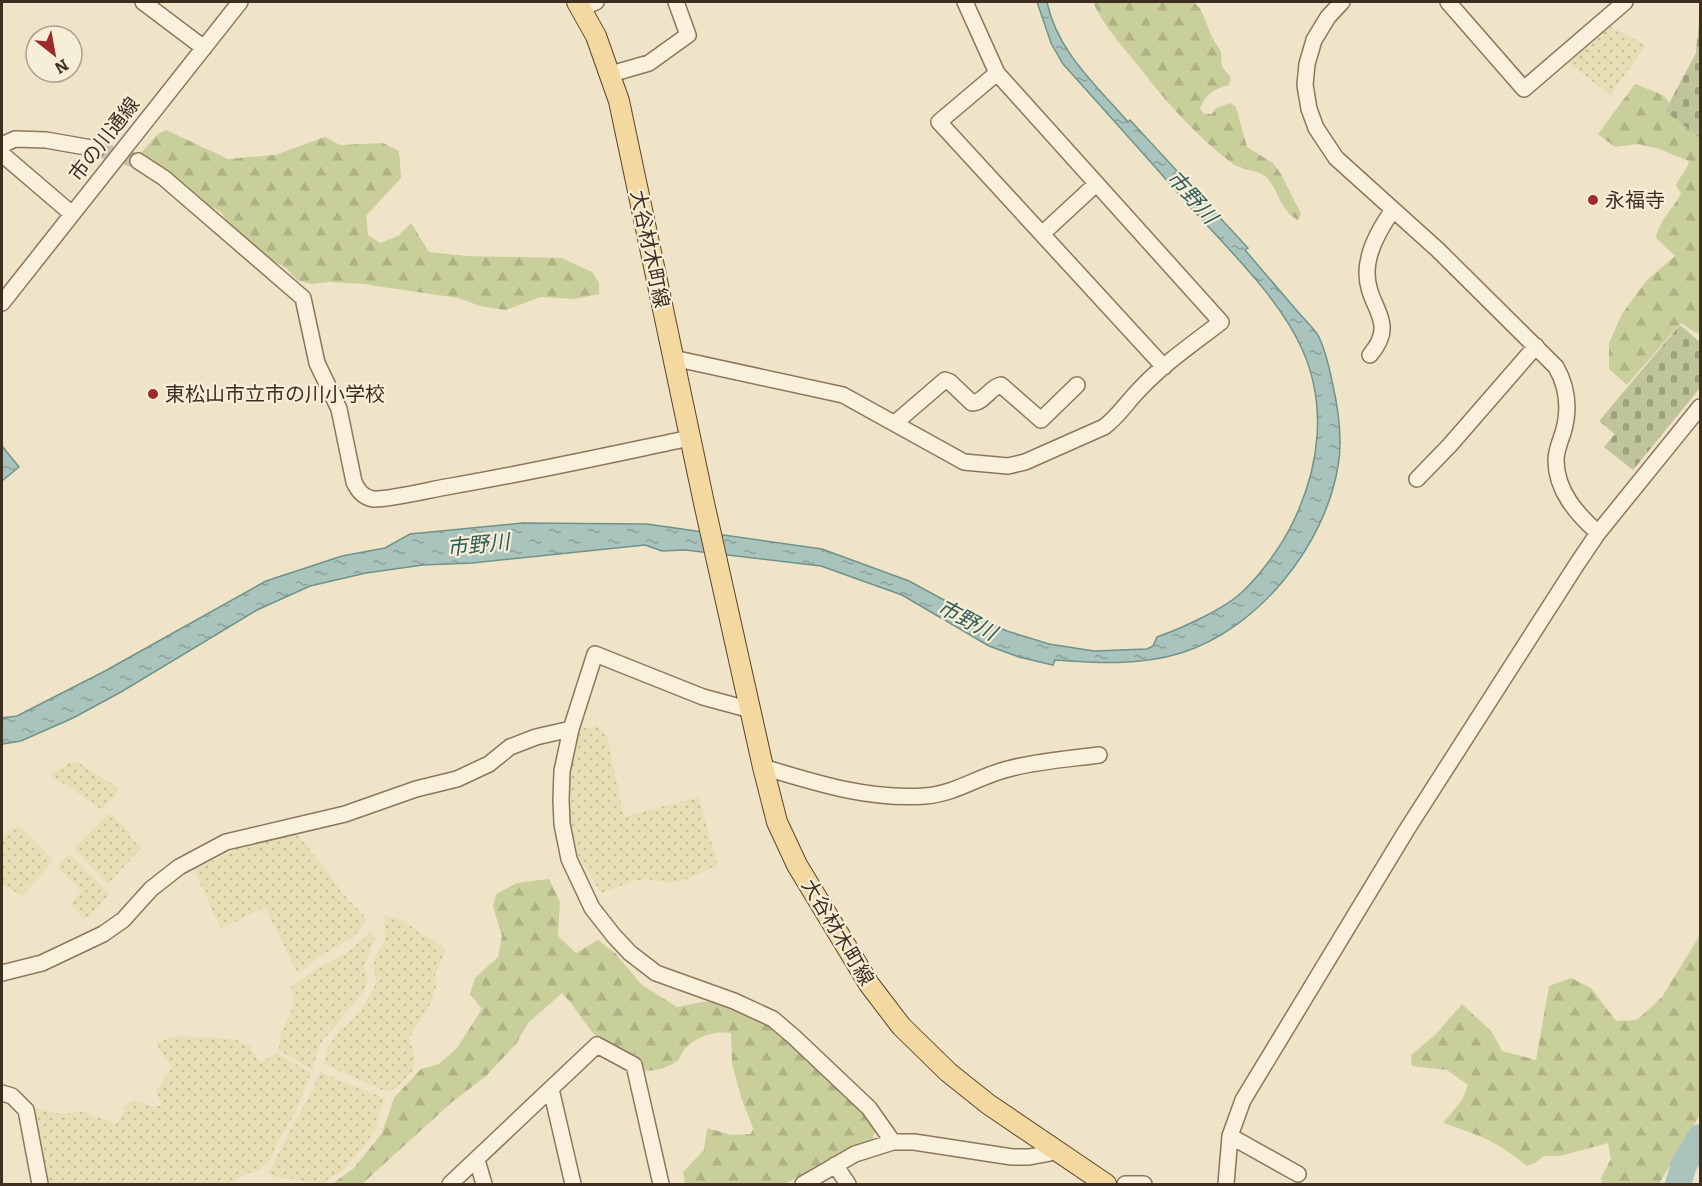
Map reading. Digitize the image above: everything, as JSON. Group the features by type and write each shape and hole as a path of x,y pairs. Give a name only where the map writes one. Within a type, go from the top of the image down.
{"main road":[{"name":"大谷材木町線","path":"585,4 611,74 630,151 704,503 777,822 797,865 869,984 901,1026 948,1072 1056,1152 1106,1185"}],"street":[{"path":"143,2 204,48"},
{"name":"市の川通線","path":"2,303 119,152 240,2"},
{"path":"611,74 649,63 688,35 676,2"},
{"path":"673,358 843,395 964,462 1008,466 1025,462 1104,427 1112,421 1139,389 1221,322 997,73 966,2"},
{"path":"1342,2 1314,40 1307,64 1305,85 1309,109 1316,128 1336,158 1438,250 1556,367 1566,391 1568,409 1556,458 1559,482 1569,503 1598,533"},
{"path":"1448,2 1524,89 1625,2"},
{"path":"997,73 939,122 1164,367"},
{"path":"2,145 15,139 46,140 97,149"},
{"path":"2,154 72,214"},
{"path":"138,160 171,184 303,298 317,363 339,409 358,492 368,497 381,498 570,464 690,438"},
{"path":"1042,234 1096,184"},
{"path":"1370,355 1377,347 1382,335 1382,324 1370,290 1367,273 1376,236 1393,210"},
{"path":"1417,479 1450,445 1536,346"},
{"path":"895,423 945,380 972,403 981,400 996,386 1001,385 1041,420 1077,386"},
{"path":"1226,1185 1230,1136 1243,1100 1365,898 1598,533 1701,407"},
{"path":"751,710 704,697 595,654 571,729 562,771 561,824 569,859 592,908 614,936 643,964 656,973 734,1001 772,1018 869,1108 893,1142"},
{"path":"2,973 42,963 103,934 123,920 151,890 179,867 226,842 345,814 401,794 457,779 489,764 510,747 536,736 571,729"},
{"path":"763,767 834,788 865,794 926,796 956,790 1005,770 1099,755"},
{"path":"450,1185 597,1045 634,1065 661,1185"},
{"path":"551,1089 573,1185"},
{"path":"2,1093 12,1096 26,1110 40,1185"},
{"path":"1230,1136 1298,1174"},
{"path":"802,1185 855,1154 893,1142 914,1142 1012,1157 1029,1157 1056,1152"},
{"path":"477,1160 484,1185"},
{"path":"835,1165 848,1185"},
{"path":"1125,1185 1144,1185"}],"shaded area":[{"path":"1605,24 1646,45 1610,95 1565,60"},
{"path":"597,726 607,736 624,817 698,797 718,865 685,880 670,883 648,879 637,880 601,893 580,859 571,835 567,810 567,773 578,729"},
{"path":"69,763 79,763 115,786 116,795 102,810 51,775"},
{"path":"109,813 131,833 129,836 141,848 108,884 74,849"},
{"path":"19,826 53,861 22,896 2,884 2,840 10,829"},
{"path":"289,834 297,834 342,893 367,919 355,936 319,957 298,974 265,907 221,929 194,870 241,847"},
{"path":"69,854 110,894 85,920 70,904 82,891 57,867"},
{"path":"384,915 401,920 446,949 435,975 436,987 432,1001 409,1038 415,1056 413,1070 399,1086 387,1092 324,1064 328,1048 335,1036 360,1012 375,986 376,977 373,966 377,953 385,942"},
{"path":"371,932 375,938 364,967 368,978 365,990 320,1044 312,1070 279,1050 280,1037 294,1004 291,987 317,969 346,954"},
{"path":"175,1036 234,1039 250,1046 260,1063 277,1053 311,1073 295,1113 277,1143 269,1162 259,1170 228,1184 47,1184 30,1106 49,1112 89,1113 116,1124 124,1112 124,1107 133,1100 151,1106 162,1106 156,1090 172,1068 156,1043"},
{"path":"320,1072 386,1099 379,1113 376,1128 366,1144 342,1171 322,1183 275,1177 269,1173"}],"green space":[{"path":"1093,2 1194,2 1201,10 1221,52 1222,67 1231,78 1229,85 1211,93 1200,108 1204,114 1212,114 1216,108 1230,103 1236,107 1247,147 1273,163 1281,174 1301,214 1298,220 1283,206 1266,177 1233,164 1180,116 1112,33"},
{"path":"1700,10 1700,138 1665,111 1696,53"},
{"path":"1635,84 1663,95 1669,102 1667,109 1700,137 1700,332 1696,333 1681,323 1627,385 1609,369 1609,343 1622,314 1647,280 1675,256 1656,238 1661,224 1681,193 1676,186 1689,161 1659,149 1638,144 1615,147 1598,134"},
{"path":"166,130 228,159 275,155 325,137 340,145 383,143 399,151 401,178 366,216 368,235 380,243 398,236 411,223 429,252 467,256 562,258 592,272 599,283 599,294 574,299 541,297 506,310 480,306 458,298 363,284 329,282 311,284 297,280 286,268 270,259 230,226 221,212 183,192 168,170 141,153 158,134"},
{"path":"1680,325 1700,342 1700,388 1633,470 1604,447 1615,434 1599,421"},
{"path":"549,879 560,902 558,936 576,953 598,940 615,953 642,985 677,1007 714,1001 734,1005 756,1016 823,1071 877,1126 872,1140 784,1184 685,1184 683,1172 704,1150 707,1128 731,1135 751,1134 753,1128 732,1064 731,1033 712,1034 700,1038 689,1045 673,1064 650,1071 641,1070 636,1055 621,1051 600,1039 562,993 528,1023 516,1044 486,1076 452,1102 362,1184 332,1184 354,1168 382,1133 394,1098 421,1069 439,1064 457,1048 482,1009 470,994 475,978 498,957 502,936 493,907 496,894 517,883"},
{"path":"1700,935 1700,1115 1659,1184 1602,1184 1601,1178 1611,1159 1608,1143 1560,1156 1544,1156 1527,1166 1487,1140 1443,1123 1462,1100 1468,1085 1447,1070 1412,1066 1411,1055 1435,1035 1462,1004 1492,1032 1502,1051 1536,1060 1549,986 1571,978 1591,988 1616,1021 1637,1020 1662,997"}],"water":[{"name":"市野川","path":"1037,2 1047,2 1059,36 1091,81 1248,248 1245,250 1315,330 1325,353 1336,401 1340,434 1338,466 1331,496 1319,526 1284,581 1236,625 1209,641 1165,657 1134,662 1055,660 1053,665 1019,657 989,646 902,595 821,566 685,550 662,551 645,545 472,563 423,565 366,573 310,586 257,610 121,692 73,718 21,741 2,744 2,718 17,716 105,671 266,581 342,556 385,548 410,534 523,523 647,524 822,549 909,581 1007,631 1049,644 1094,651 1147,649 1153,646 1157,637 1224,606 1249,586 1271,559 1284,539 1303,499 1315,457 1317,435 1315,391 1310,370 1302,349 1281,312 1238,258 1063,64 1051,43"},
{"path":"2,446 19,467 2,481"}],"waterway":[{"path":"1678,1184 1684,1165 1700,1137"}],"tunnel":[{"path":"97,149 138,161"}],"place":[{"name":"永福寺","path":"1593,200"},
{"name":"東松山市立市の川小学校","path":"153,394"}]}
